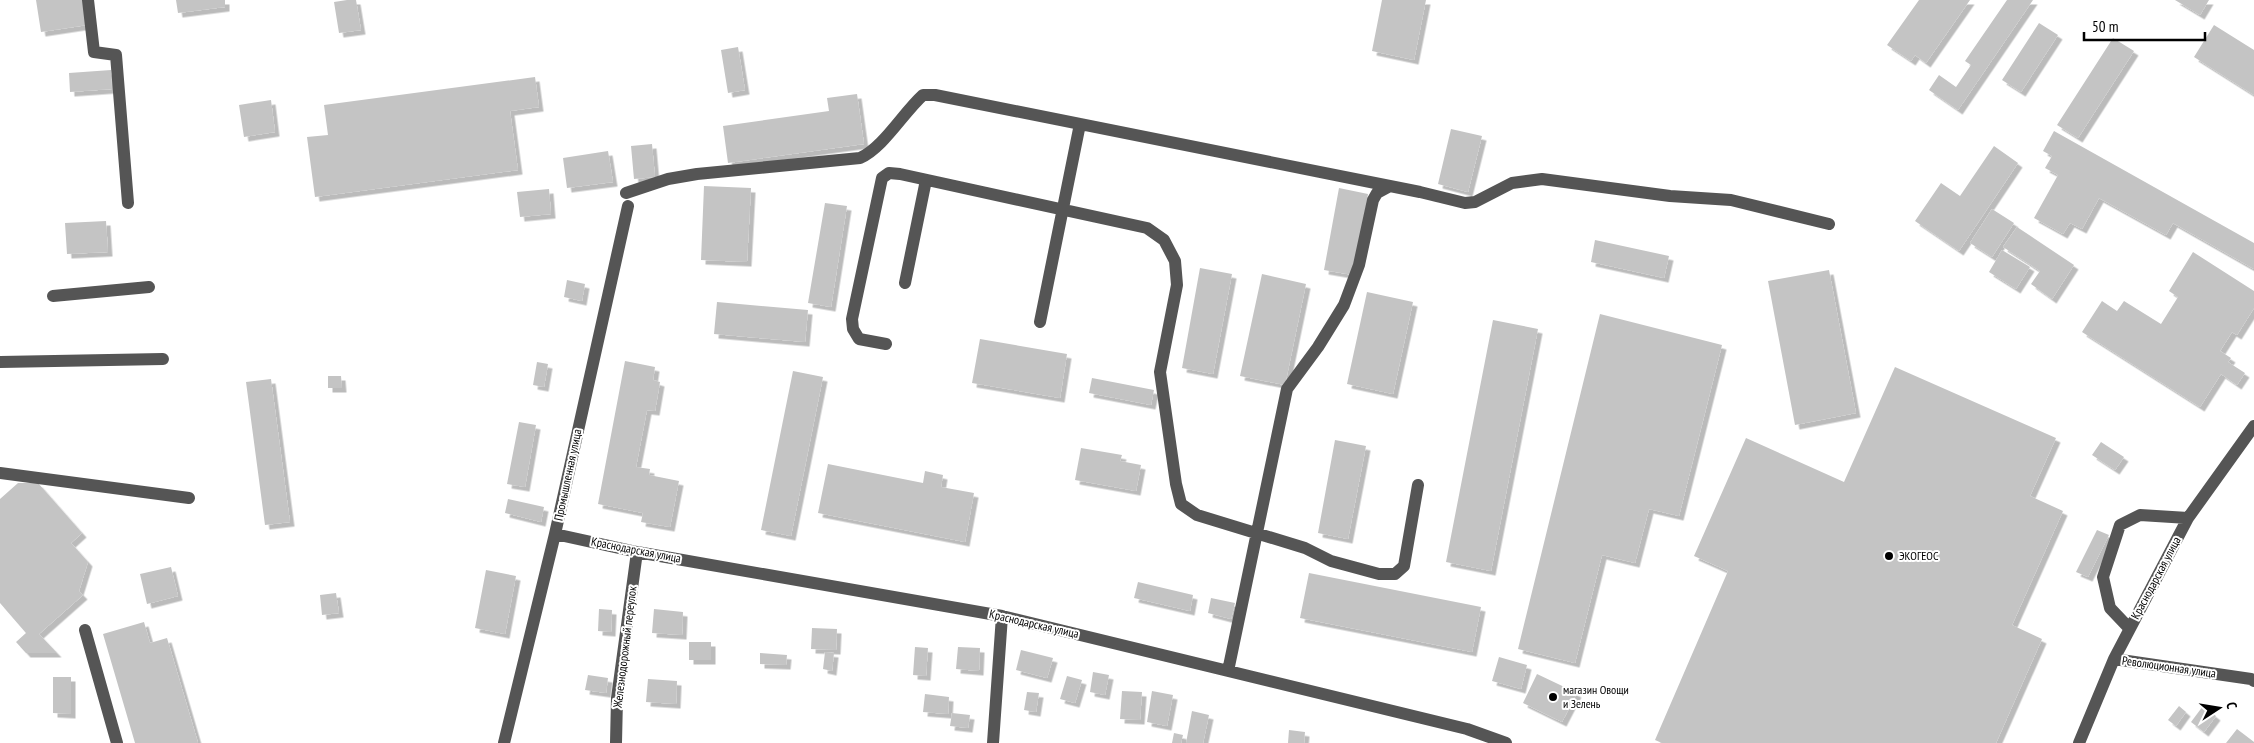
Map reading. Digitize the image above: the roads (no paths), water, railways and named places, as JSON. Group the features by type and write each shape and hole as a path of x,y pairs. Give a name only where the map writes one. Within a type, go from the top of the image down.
{"street":[{"path":"88,0 94,52 116,56 128,203"},
{"name":"Промышленная улица","path":"504,743 555,534 627,200 668,179 697,174 860,158 878,147 908,109 923,95 935,95 1080,124"},
{"path":"1040,322 1080,124 1390,186 1465,204 1476,202 1512,183 1542,179 1670,196 1731,200 1829,224"},
{"path":"886,344 859,339 853,329 852,319 882,178 889,173 1147,228 1164,240 1175,261 1177,285 1160,372 1176,484 1181,504 1197,515 1305,548 1331,561 1379,574 1395,574 1404,566 1418,485"},
{"path":"905,283 926,180"},
{"path":"1228,671 1287,389 1318,347 1344,305 1359,265 1373,200 1377,193 1390,186"},
{"path":"53,296 149,287"},
{"path":"0,362 163,359"},
{"name":"Краснодарская улица","path":"2079,743 2129,628 2188,518 2254,426"},
{"path":"0,473 189,498"},
{"path":"2129,628 2110,608 2103,577 2120,525 2140,515 2188,518"},
{"name":"Краснодарская улица","path":"555,534 637,552 1002,616 1467,729 1506,743"},
{"name":"Железнодорожный переулок","path":"616,743 617,698 637,552"},
{"path":"993,743 1002,616"},
{"path":"85,630 117,743"},
{"name":"Революционная улица","path":"2114,659 2251,679 2254,681"}],"place":[{"name":"ЭКОГЕОС","path":"1889,556"},
{"name":"магазин Овощи и Зелень","path":"1553,697"}]}
